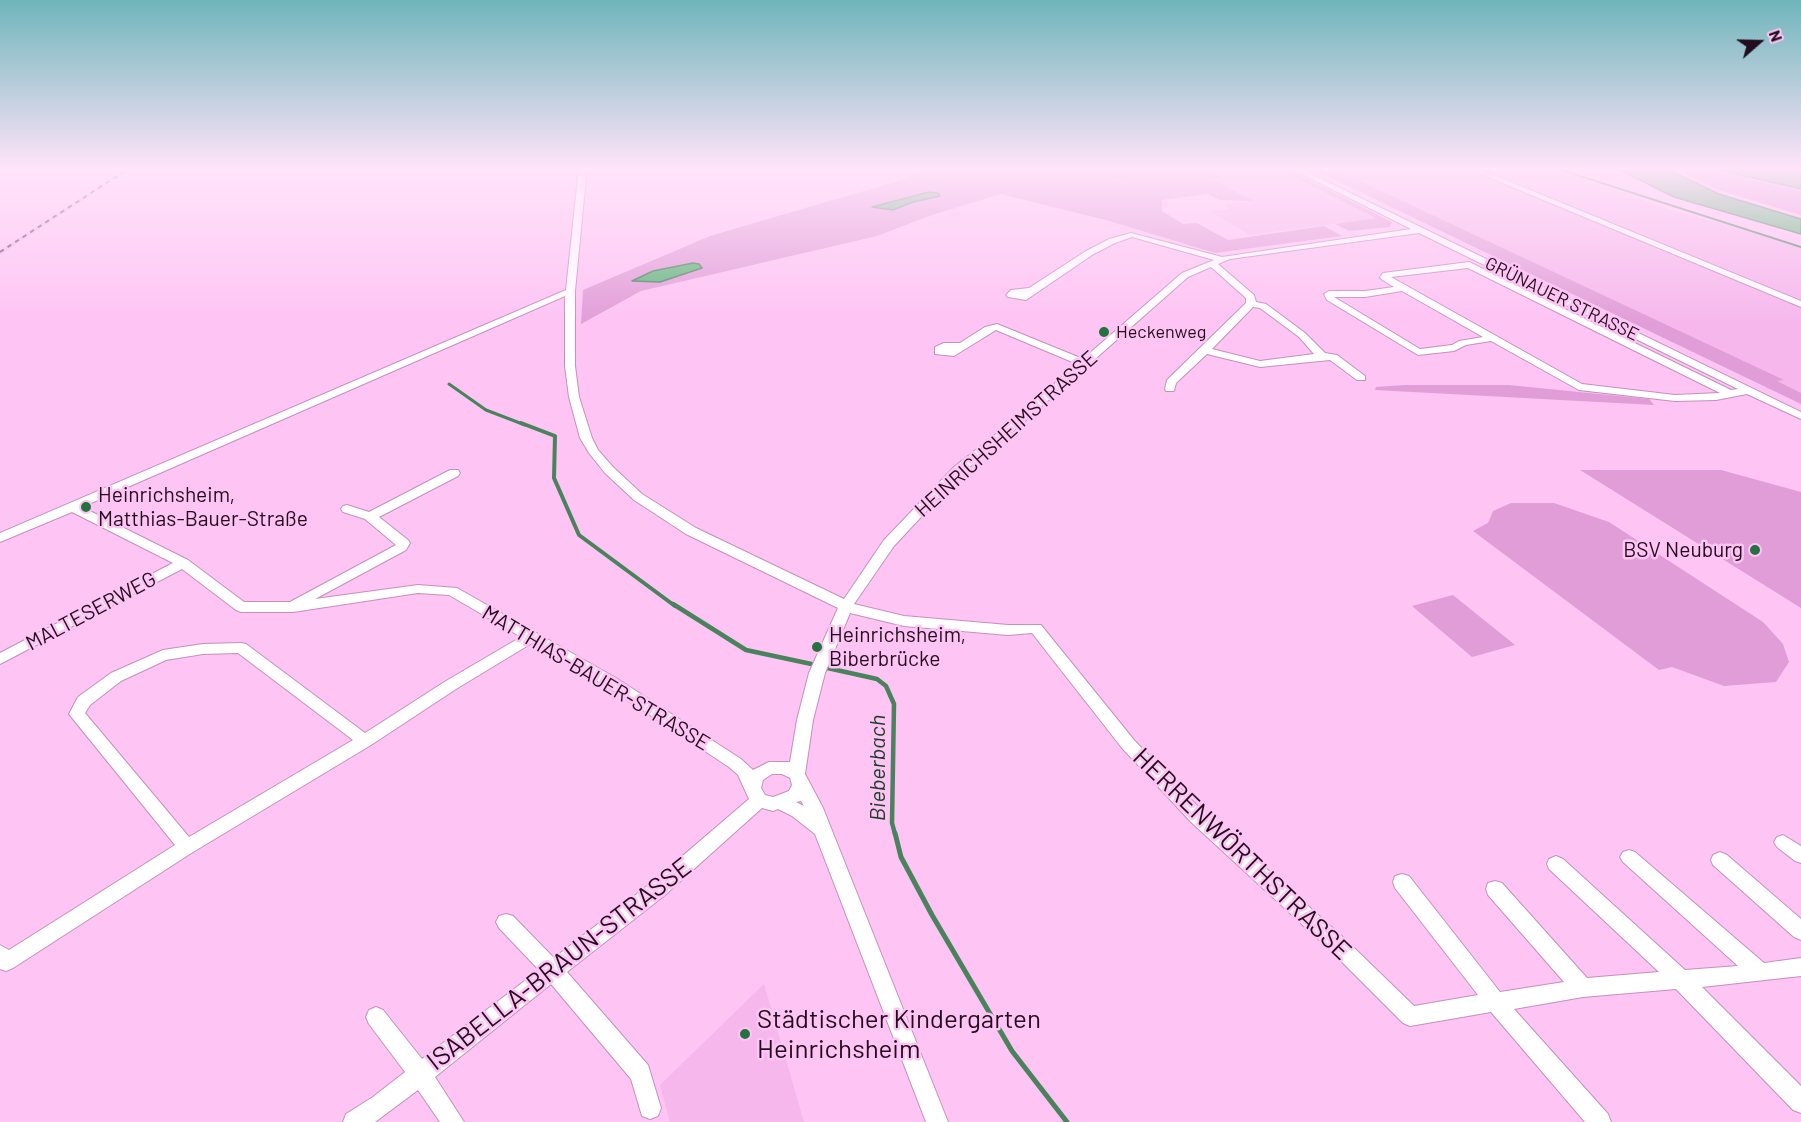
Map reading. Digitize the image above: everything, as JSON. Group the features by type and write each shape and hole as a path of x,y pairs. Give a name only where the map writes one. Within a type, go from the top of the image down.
{"street":[{"path":"578,219 570,291 570,366 574,397 586,438 598,458 638,497 691,531 846,606"},
{"name":"GRÜNAUER STRASSE","path":"1398,219 1801,416"},
{"path":"1595,219 1801,304"},
{"name":"HEINRICHSHEIMSTRASSE","path":"799,780 803,734 820,666 846,606 889,543 925,502 958,470 1018,422 1185,275 1216,261 1420,230"},
{"path":"1031,291 1089,253 1113,241 1137,234 1216,261 1251,297 1251,304 1171,382 1170,389"},
{"path":"1730,394 1469,265 1386,274 1384,277 1579,387 1675,398 1700,398 1730,394 1748,390"},
{"path":"1402,288 1365,294 1329,294 1330,298 1418,352 1454,348 1463,343 1492,338"},
{"path":"0,538 570,291"},
{"path":"1251,304 1263,306 1302,336 1322,356"},
{"path":"962,346 988,329 997,327 1083,363"},
{"path":"1205,350 1260,364 1322,356 1334,357 1361,378"},
{"path":"370,516 454,473"},
{"name":"MATTHIAS-BAUER-STRASSE","path":"72,507 183,563 241,607 292,607 418,589 452,591 611,682 720,753 744,770 756,791"},
{"path":"292,607 401,547 404,543 370,516 347,508"},
{"name":"MALTESERWEG","path":"0,659 183,563"},
{"name":"HERRENWÖRTHSTRASSE","path":"846,606 857,611 904,621 1008,630 1036,628 1128,744 1197,818 1338,945 1410,1016 1583,988 1760,973 1801,967"},
{"path":"0,954 6,962 187,847 365,741 451,685 534,636"},
{"path":"187,847 77,714 84,701 116,677 163,656 203,649 241,648 365,741"},
{"name":"HEINRICHSHEIMSTRASSE","path":"756,791 755,777 788,757 803,734"},
{"name":"MATTHIAS-BAUER-STRASSE","path":"720,753 750,765 773,767"},
{"path":"773,767 785,767 799,780 811,800 937,1122"},
{"path":"756,791 773,804 781,803 795,796 799,780"},
{"name":"ISABELLA-BRAUN-STRASSE","path":"354,1122 381,1105 658,889 756,791"},
{"path":"781,803 798,810 823,830"},
{"path":"1782,842 1801,856"},
{"path":"1629,857 1760,973"},
{"path":"1720,860 1801,931"},
{"path":"1556,864 1680,980 1801,1102"},
{"path":"1402,882 1495,1002 1600,1122"},
{"path":"1496,889 1583,988"},
{"path":"506,922 552,970 640,1073 650,1108"},
{"path":"376,1017 453,1122"}],"shaded area":[{"path":"47,219 54,219 0,255 0,250"},
{"path":"767,219 921,219 877,236 641,291 581,324 583,290 710,236"},
{"path":"1103,219 1176,219 1183,224 1197,223 1228,240 1324,226 1342,236 1215,253"},
{"path":"1224,219 1367,219 1250,235"},
{"path":"1367,219 1387,219 1392,222 1390,227 1349,231 1335,224"},
{"path":"1417,219 1442,219 1784,380 1777,381 1801,393 1801,404"},
{"path":"1438,219 1705,219 1801,247 1801,393"},
{"path":"1751,219 1801,219 1801,234"},
{"path":"693,263 699,264 702,268 660,282 632,281 653,271"},
{"path":"1509,385 1649,399 1654,405 1375,390 1376,387"},
{"name":"BSV Neuburg","path":"1580,470 1721,470 1801,492 1801,608"},
{"path":"1511,503 1554,503 1609,522 1763,622 1783,644 1789,662 1776,682 1724,686 1672,667 1659,670 1473,531 1488,523 1493,511"},
{"path":"1453,595 1515,645 1472,657 1412,606"},
{"name":"Städtischer Kindergarten Heinrichsheim","path":"764,984 804,1122 670,1122 660,1085"}],"waterway":[{"path":"1715,219 1801,247"},
{"name":"Bieberbach","path":"449,384 486,410 525,425"},
{"name":"Bieberbach","path":"521,423 555,436 554,478 579,535 675,606"},
{"name":"Bieberbach","path":"673,604 746,650 816,665"},
{"name":"Bieberbach","path":"823,667 877,679 886,686 894,704 892,823 895,834"},
{"name":"Bieberbach","path":"895,833 901,857 932,915 1012,1051 1067,1122"}],"railway":[{"path":"0,252 50,219"}],"place":[{"name":"Heckenweg","path":"1104,332"},
{"name":"Heinrichsheim, Matthias-Bauer-Straße","path":"86,507"},
{"name":"BSV Neuburg","path":"1755,550"},
{"name":"Heinrichsheim, Biberbrücke","path":"817,647"},
{"name":"Städtischer Kindergarten Heinrichsheim","path":"745,1034"}]}
